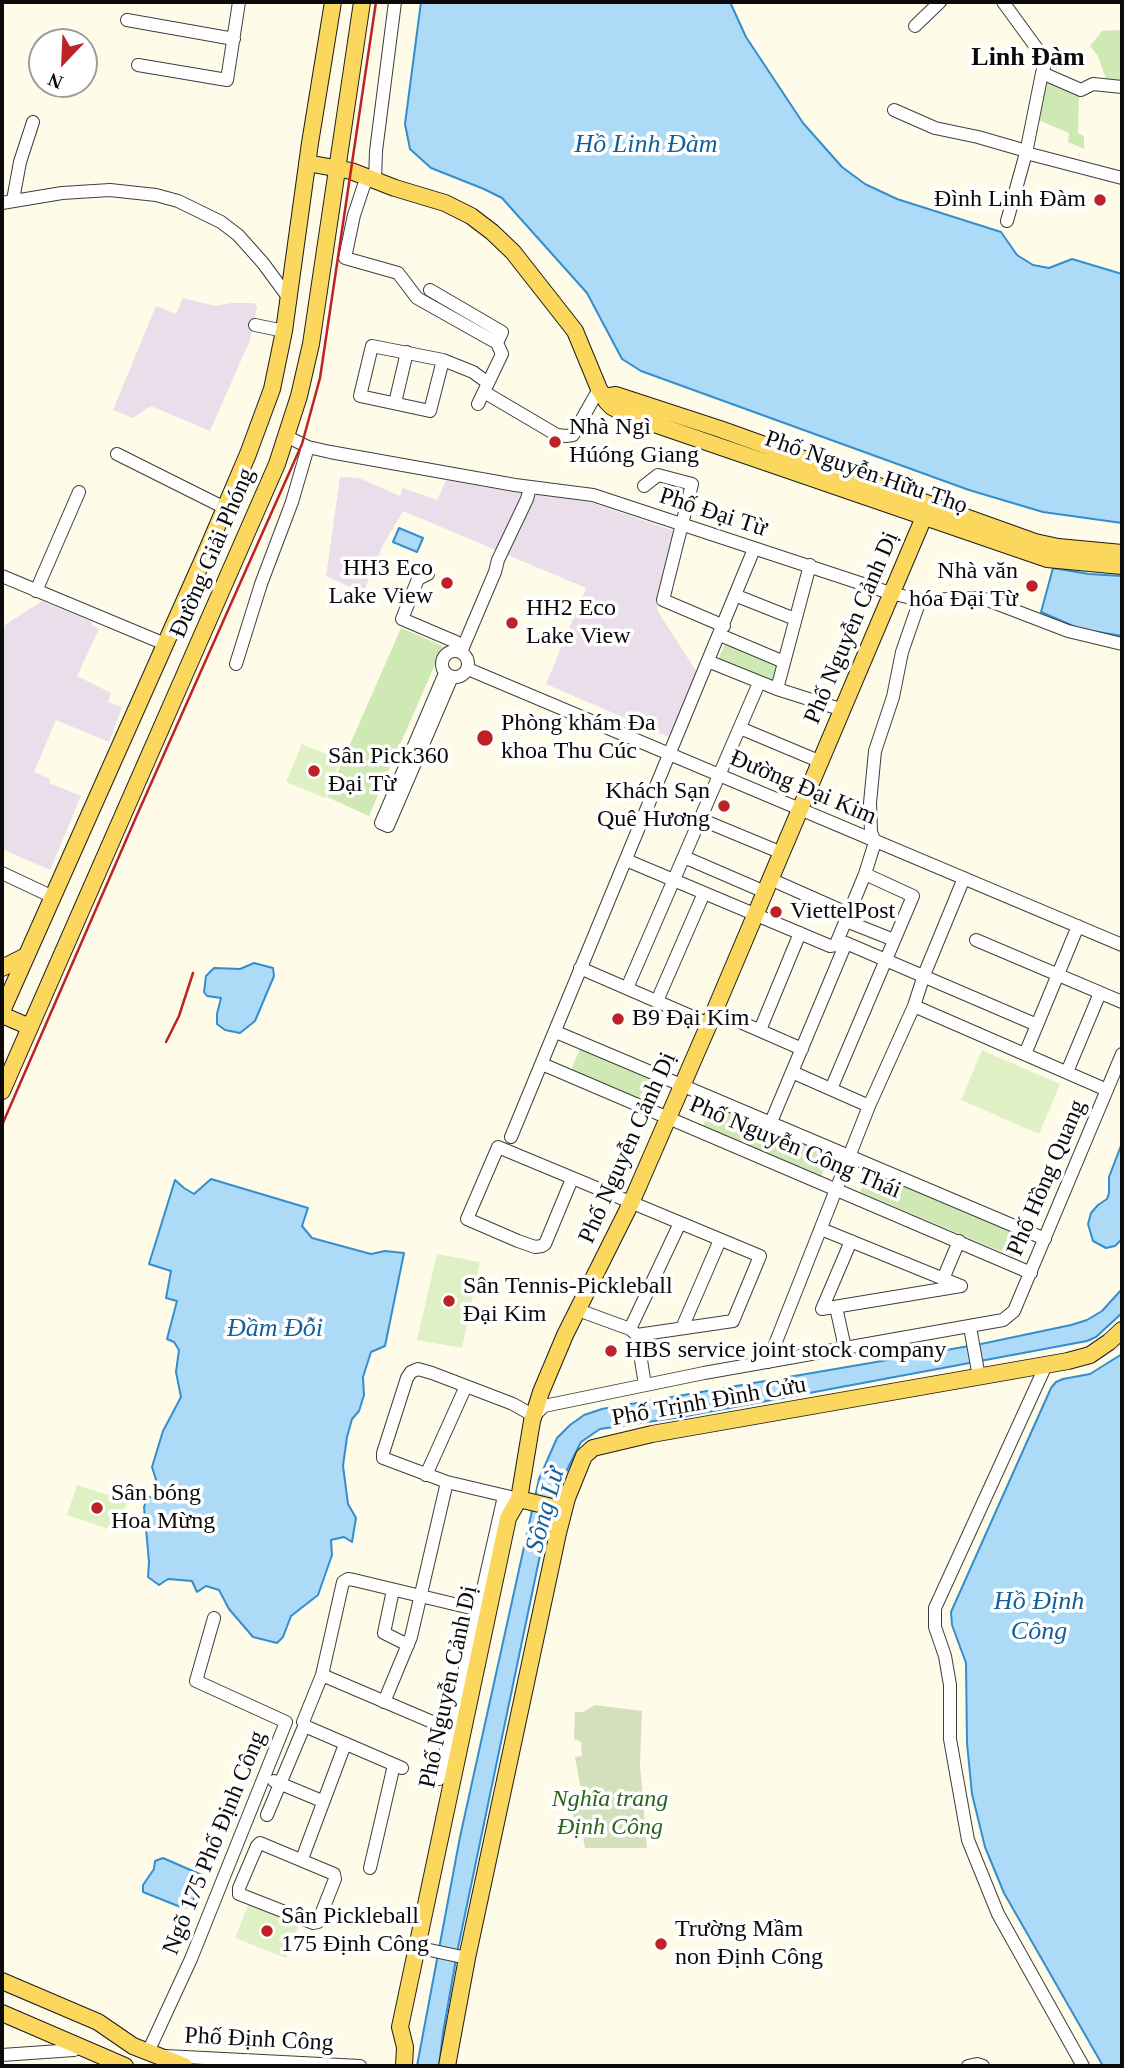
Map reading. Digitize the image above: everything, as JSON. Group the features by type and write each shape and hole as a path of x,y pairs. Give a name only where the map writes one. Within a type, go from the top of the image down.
{"main road":[{"name":"Đường Giải Phóng","path":"2,1013 204,557 248,454 272,389 284,331 333,2"},
{"name":"Đường Giải Phóng","path":"2,1091 232,569 286,436 311,344 362,2"},
{"path":"307,163 337,168 445,203 471,216 492,232 513,252 575,331 602,393"},
{"name":"Phố Nguyễn Hữu Thọ","path":"602,393 611,407 628,415 927,510 1035,542 1122,553"},
{"name":"Phố Nguyễn Hữu Thọ","path":"927,510 1047,559 1122,566"},
{"name":"Phố Nguyễn Cảnh Dị","path":"404,2066 405,2047 400,2027 425,1948 508,1518 517,1499 541,1392 631,1203 927,510"},
{"path":"204,557 232,569"},
{"path":"2,968 26,956"},
{"path":"2,1013 30,1027"},
{"name":"Phố Trịnh Đình Cửu","path":"447,2066 463,1957 559,1509 584,1456 593,1448 652,1434 979,1372 1046,1365 1090,1355 1122,1330"},
{"path":"517,1499 559,1509"},
{"path":"2,1981 98,2022 146,2051"},
{"path":"2,1990 184,2066"},
{"path":"2,2013 120,2065"},
{"path":"2,2020 74,2050 120,2065"}],"street":[{"path":"138,65 227,80 239,2"},
{"path":"396,2 373,179 364,185 354,215 345,258 398,273 417,298 497,343 502,354 484,393"},
{"path":"915,26 940,2"},
{"path":"1003,2 1046,61 1026,153 1007,221"},
{"path":"127,20 234,39"},
{"path":"1042,73 1081,90 1093,85 1122,87"},
{"path":"894,110 935,128 978,137 1026,153 1122,178"},
{"path":"33,122 7,201 110,190 156,195 179,202 221,222 238,235 264,262 288,297"},
{"path":"430,290 502,332 497,343"},
{"path":"255,325 284,331"},
{"path":"443,360 430,411 360,396 372,346 443,360 473,372 484,393 557,435 573,435 602,393"},
{"path":"395,403 407,352"},
{"name":"Phố Đại Từ","path":"286,436 309,447 445,473 593,495 890,593 920,600 982,598 1068,631 1122,643"},
{"path":"236,664 261,583 292,502 309,447"},
{"path":"117,454 225,508"},
{"path":"644,486 659,475 692,484 663,600 784,662"},
{"path":"385,825 449,675 443,660 456,648 488,569 499,558 530,487"},
{"path":"36,591 79,492"},
{"path":"511,1137 710,662 754,550"},
{"path":"777,689 810,565"},
{"path":"428,574 418,579 401,618 456,648 467,657 468,669 460,677 449,675"},
{"path":"2,576 165,645"},
{"path":"737,596 796,618"},
{"path":"771,1122 802,1049 841,944 847,917 875,842 871,832 870,803 875,751 892,697 902,652 920,600"},
{"path":"710,662 777,689 843,710"},
{"name":"Đường Đại Kim","path":"468,669 1122,945"},
{"path":"627,988 759,682"},
{"path":"740,728 821,762"},
{"path":"700,819 782,853"},
{"path":"684,857 767,885 847,917 894,940"},
{"path":"626,860 830,946 841,944 886,959 1037,1025"},
{"path":"2,873 53,897"},
{"path":"831,1089 913,895 865,874"},
{"path":"768,1362 869,1106 914,1006 964,878"},
{"path":"657,1001 704,893"},
{"path":"1025,1054 1078,926"},
{"path":"760,1030 800,933"},
{"path":"976,940 1122,1002"},
{"path":"580,968 657,1001 760,1030 802,1049"},
{"path":"1067,1072 1100,993"},
{"path":"914,1006 1107,1090"},
{"name":"Phố Nguyễn Công Thái","path":"556,1032 1045,1239"},
{"name":"Phố Hồng Quang","path":"971,1333 1009,1317 1014,1311 1122,1054"},
{"name":"Phố Nguyễn Công Thái","path":"542,1064 1031,1273"},
{"path":"792,1072 869,1106"},
{"path":"572,1179 542,1246 535,1247 518,1241 467,1219 498,1147 760,1256 733,1321 633,1332 578,1310"},
{"path":"645,1385 633,1332 680,1223"},
{"path":"821,1229 851,1241 943,1279 961,1286 822,1309 851,1241"},
{"path":"682,1328 720,1240"},
{"path":"943,1279 959,1241"},
{"path":"836,1307 845,1348"},
{"path":"439,1779 479,1610 517,1499 447,1482 383,1458 411,1371 418,1369 466,1386 513,1404 534,1416 544,1406 645,1385 845,1348 971,1333 979,1372"},
{"path":"1046,1365 935,1608 935,1627 945,1656 950,1685 950,1739 968,1840 998,1914 1083,2066"},
{"path":"426,1475 466,1386"},
{"path":"384,1702 408,1644 422,1597 447,1482"},
{"path":"370,1868 398,1767 307,1727 303,1722 322,1675 343,1582 348,1579 479,1610"},
{"path":"393,1590 384,1633 408,1644"},
{"name":"Ngõ 175 Phố Định Công","path":"146,2051 191,1959 286,1722 196,1681 214,1618"},
{"path":"322,1675 451,1730"},
{"path":"267,1815 303,1729"},
{"path":"302,1859 344,1747"},
{"path":"263,1777 322,1801"},
{"path":"262,1843 302,1859 333,1872 335,1876 318,1922 313,1923 239,1894 239,1888 258,1844 262,1843"},
{"path":"425,1948 463,1957"},
{"path":"2,2055 74,2050"},
{"name":"Phố Định Công","path":"146,2051 267,2063 360,2066"}],"shaded area":[{"path":"183,298 215,306 254,303 257,307 250,340 210,431 151,406 133,418 113,410 156,306 176,314"},
{"path":"340,477 359,478 400,496 403,488 437,500 446,480 512,492 584,500 677,532 657,610 698,674 671,738 546,684 586,588 403,511 383,545 363,593 326,576"},
{"path":"42,601 92,622 92,626 99,629 77,676 111,693 108,702 122,707 109,742 56,720 34,772 50,779 49,783 81,796 50,870 2,849 2,627"}],"green space":[{"path":"1122,30 1122,83 1107,82 1098,56 1090,46 1102,31"},
{"path":"1043,77 1079,93 1078,133 1084,136 1084,149 1068,142 1069,133 1036,119"},
{"path":"401,628 443,646 369,816 327,797"},
{"path":"725,644 778,665 772,682 718,660"},
{"name":"Sân Pick360 Đại Từ","path":"302,744 341,760 325,798 286,782"},
{"path":"580,1049 648,1078 639,1099 571,1070"},
{"path":"982,1050 1060,1084 1039,1134 961,1100"},
{"path":"712,1105 830,1155 821,1177 703,1126"},
{"path":"869,1170 1022,1235 1014,1257 860,1192"},
{"name":"Sân Tennis-Pickleball Đại Kim","path":"437,1254 480,1262 462,1348 417,1340"},
{"name":"Sân bóng Hoa Mừng","path":"77,1485 127,1501 117,1532 67,1515"},
{"name":"Nghĩa trang Định Công","path":"595,1705 642,1711 640,1764 647,1848 585,1848 583,1837 571,1836 574,1802 582,1795 575,1757 582,1756 581,1742 574,1739 575,1712 583,1712"},
{"name":"Sân Pickleball 175 Định Công","path":"248,1905 299,1924 286,1958 235,1938"}],"water":[{"name":"Hồ Linh Đàm","path":"421,2 730,2 746,37 803,123 842,167 865,184 897,199 1001,232 1017,255 1033,265 1049,268 1072,259 1122,274 1122,523 1043,512 969,490 641,371 622,359 587,293 502,198 431,168 410,149 405,124"},
{"path":"399,528 423,538 417,552 393,542"},
{"path":"1053,568 1122,576 1122,636 1080,629 1041,612"},
{"path":"254,963 273,968 274,976 255,1021 240,1033 225,1030 217,1024 221,998 207,996 204,992 206,976 214,968 240,969"},
{"path":"1122,1143 1122,1239 1115,1246 1106,1248 1093,1241 1088,1224 1091,1213 1107,1199 1109,1177"},
{"name":"Đầm Đỗi","path":"211,1179 308,1208 302,1226 312,1238 371,1254 385,1251 404,1253 385,1346 371,1352 363,1377 364,1395 359,1411 352,1419 347,1437 343,1466 348,1504 356,1518 352,1542 344,1537 331,1540 332,1555 318,1595 291,1616 283,1637 277,1643 253,1637 229,1609 219,1590 206,1586 197,1592 192,1581 168,1579 159,1585 148,1577 144,1507 148,1497 154,1498 159,1489 152,1467 163,1431 181,1397 176,1372 179,1350 174,1342 167,1339 177,1301 166,1298 171,1271 149,1264 175,1180 194,1194"},
{"name":"Sông Lừ","path":"1122,1289 1122,1313 1096,1337 1087,1341 681,1417 600,1429 581,1442 553,1498 548,1517 458,1948 439,2066 417,2066 460,1837 539,1479 557,1438 584,1415 602,1409 981,1344 1071,1325 1102,1311"},
{"name":"Hồ Định Công","path":"1122,1354 1122,2066 1103,2066 1004,1893 985,1847 972,1794 967,1743 966,1663 952,1625 951,1612 1051,1388 1063,1379 1090,1374"},
{"path":"163,1858 202,1875 191,1906 183,1908 143,1892 143,1885 154,1869 155,1861"}],"railway":[{"path":"2,1125 302,444 320,378 376,2"},
{"path":"166,1042 179,1016 193,973"}],"place":[{"name":"Đình Linh Đàm","path":"1100,200"},
{"name":"Nhà Ngì Húóng Giang","path":"555,442"},
{"name":"HH3 Eco Lake View","path":"447,583"},
{"name":"Nhà văn hóa Đại Từ","path":"1032,586"},
{"name":"HH2 Eco Lake View","path":"512,623"},
{"name":"Phòng khám Đa khoa Thu Cúc","path":"485,738"},
{"name":"Sân Pick360 Đại Từ","path":"314,771"},
{"name":"Khách Sạn Quê Hương","path":"724,806"},
{"name":"ViettelPost","path":"776,912"},
{"name":"B9 Đại Kim","path":"618,1019"},
{"name":"Sân Tennis-Pickleball Đại Kim","path":"449,1301"},
{"name":"HBS service joint stock company","path":"611,1351"},
{"name":"Sân bóng Hoa Mừng","path":"97,1508"},
{"name":"Sân Pickleball 175 Định Công","path":"267,1931"},
{"name":"Trường Mầm non Định Công","path":"661,1944"}],"district":[{"name":"Linh Đàm","path":"1028,58"}]}
